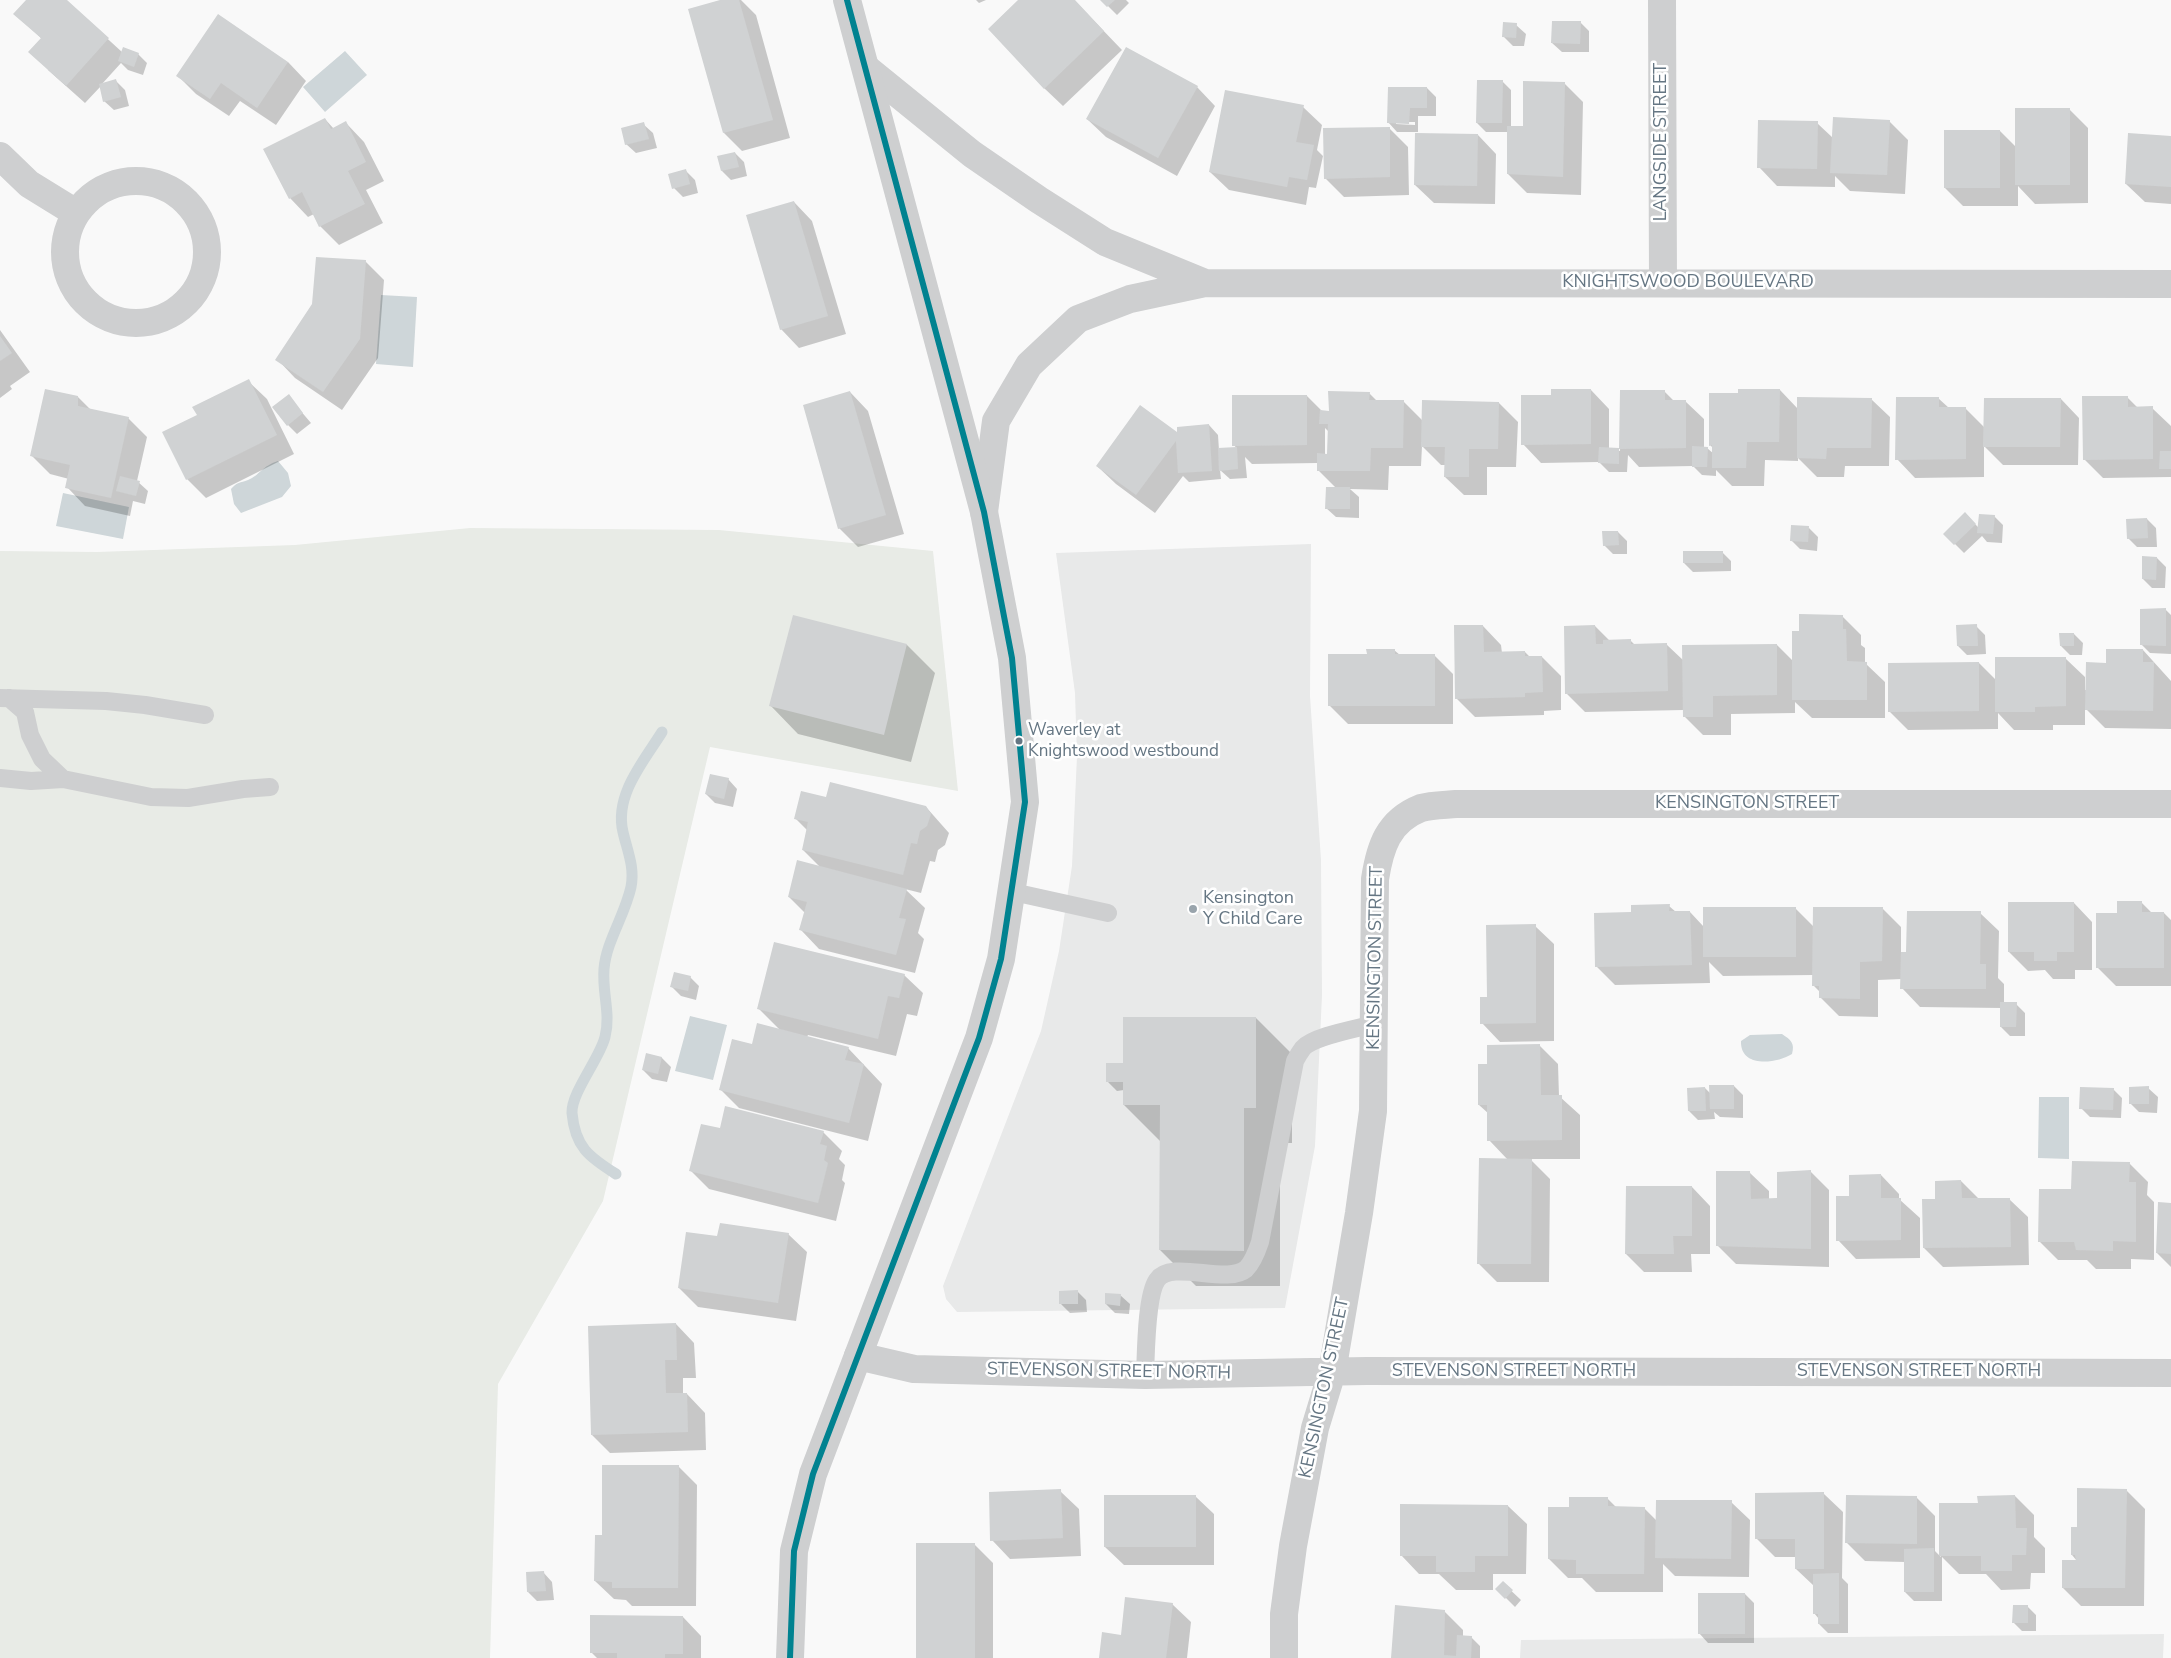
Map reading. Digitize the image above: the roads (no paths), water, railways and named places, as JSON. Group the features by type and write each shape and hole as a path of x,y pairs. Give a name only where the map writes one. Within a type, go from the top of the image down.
{"street":[{"path":"790,1658 794,1551 821,1449 979,1038 1001,959 1013,892 1025,802 1012,658 984,512 847,0"},
{"name":"LANGSIDE STREET","path":"1662,0 1663,283"},
{"name":"KNIGHTSWOOD BOULEVARD","path":"866,68 972,154 1105,242 1205,283"},
{"path":"0,156 29,184 76,213"},
{"path":"141,182 159,185 180,196 195,212 205,234 207,257 202,280 189,300 170,314 148,323 124,322 102,315 84,301 70,281 65,258 66,245 67,235 76,213 92,196 113,185 141,182"},
{"name":"KNIGHTSWOOD BOULEVARD","path":"984,512 996,421 1029,365 1078,319 1130,299 1205,283 2171,284"},
{"name":"KENSINGTON STREET","path":"1284,1658 1284,1614 1293,1546 1315,1428 1332,1372 1359,1213 1373,1111 1375,879 1380,850 1396,823 1422,808 1475,804 2171,804"},
{"name":"STEVENSON STREET NORTH","path":"858,1356 914,1369 1145,1375 1332,1372 2171,1373"}],"lane":[{"path":"4,698 106,701 205,715"},
{"path":"4,698 25,712 30,735 42,759 64,779"},
{"path":"0,778 31,781 64,779 151,797 188,798 243,789 270,787"},
{"path":"1013,892 1108,913"},
{"path":"1145,1375 1151,1298 1157,1279 1168,1272 1235,1274 1245,1269 1255,1256 1260,1242 1295,1061 1300,1052 1304,1047 1316,1040 1374,1024"}],"waterway":[{"path":"616,1174 598,1162 585,1150 576,1134 572,1113 576,1096 598,1055 605,1037 607,1028 604,978 605,959 631,887 632,872 621,818 623,805 632,779 662,732"}],"place":[{"name":"Waverley at Knightswood westbound","path":"1019,741"},
{"name":"Kensington Y Child Care","path":"1193,909"}]}
